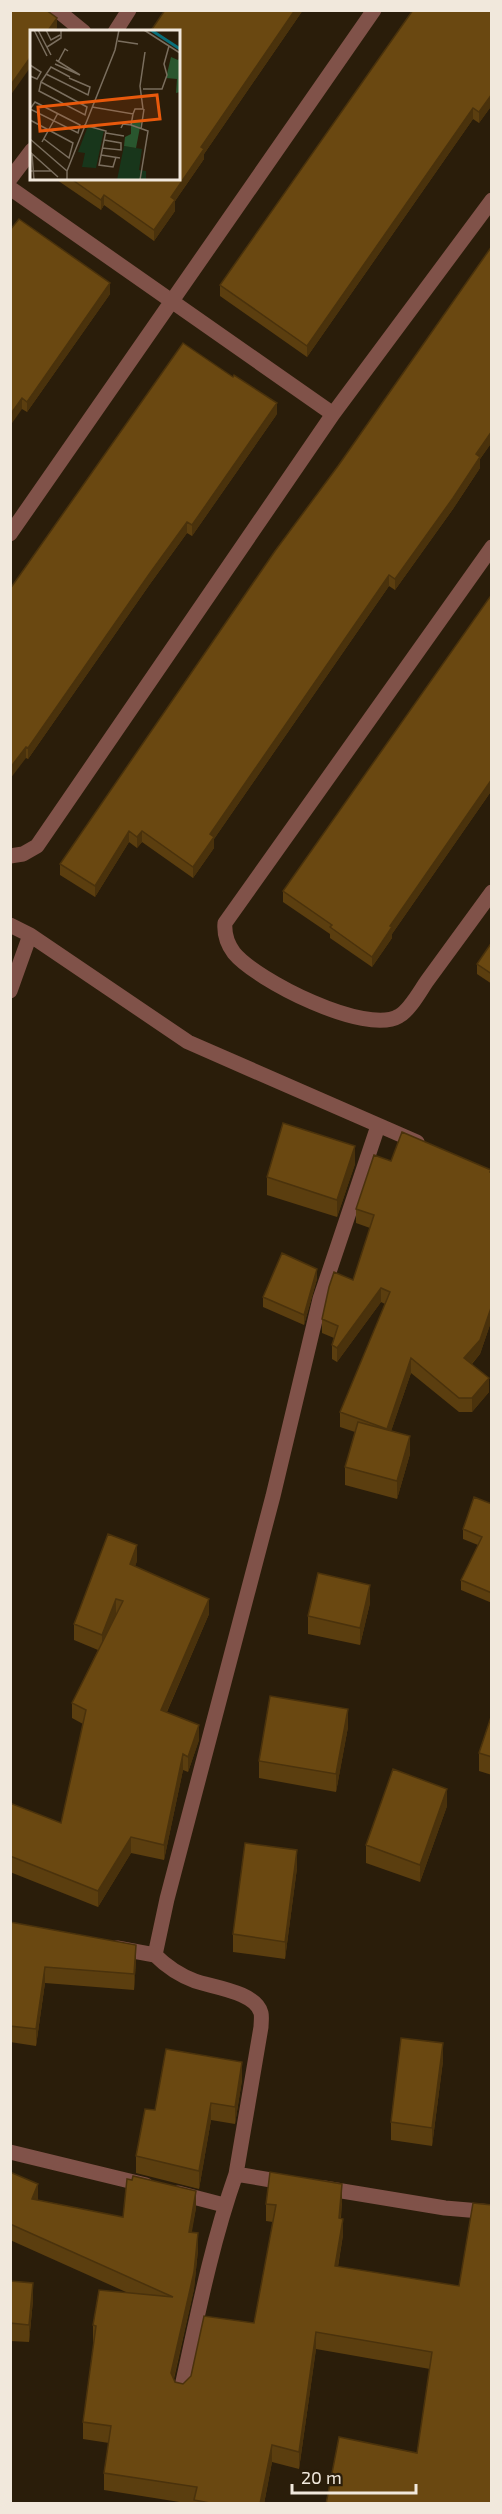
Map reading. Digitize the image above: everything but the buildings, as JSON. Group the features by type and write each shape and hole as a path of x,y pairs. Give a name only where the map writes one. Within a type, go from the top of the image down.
{"street":[{"path":"57,10 82,30"},
{"path":"116,30 129,10"},
{"path":"10,534 374,10"},
{"path":"10,179 30,153"},
{"path":"10,188 333,414"},
{"path":"10,856 23,854 37,846 333,414 492,200"},
{"path":"492,547 225,923 225,930 230,946 241,960 282,986 352,1018 387,1020 399,1016 418,994 492,892"},
{"path":"10,925 30,935 188,1042 427,1146"},
{"path":"10,991 30,935"},
{"path":"155,1955 167,1899 273,1496 320,1299 378,1126"},
{"path":"100,1945 155,1955 181,1976 249,1999 258,2006 261,2013 261,2027 236,2174 224,2205 181,2391"},
{"path":"10,2152 224,2205"},
{"path":"236,2174 445,2208 492,2212"}]}
